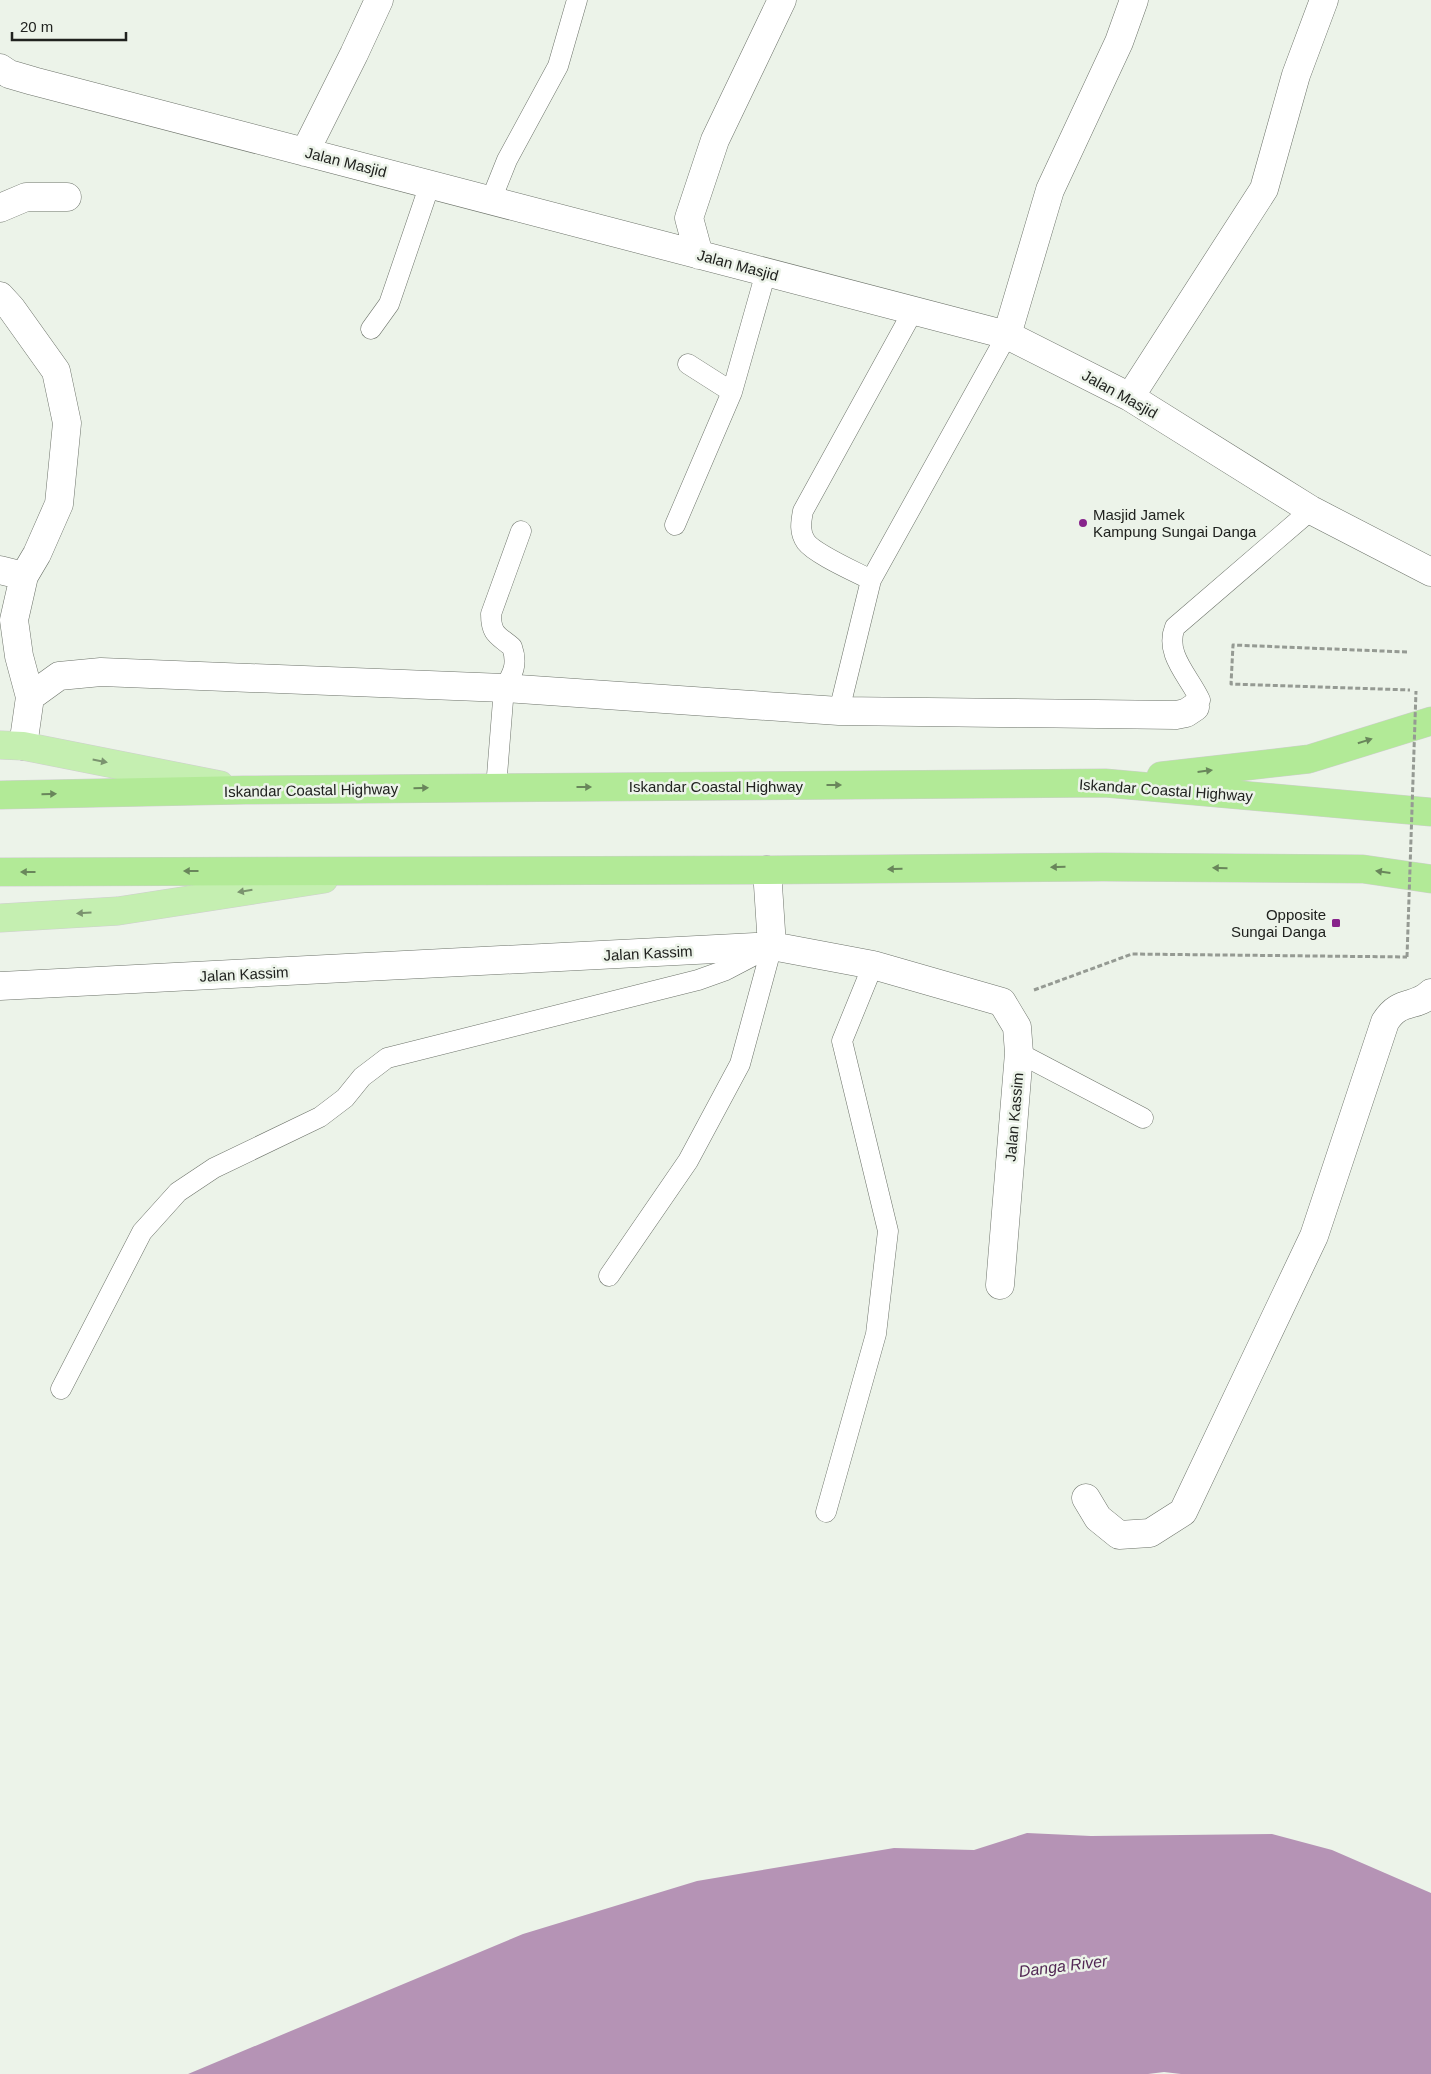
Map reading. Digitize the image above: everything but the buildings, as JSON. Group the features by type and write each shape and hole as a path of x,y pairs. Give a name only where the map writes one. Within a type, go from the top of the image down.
{"highway":[{"path":"1105,783 1309,759 1431,721"},
{"name":"Iskandar Coastal Highway","path":"0,795 245,790 1105,783 1431,812"},
{"path":"0,872 1103,867 1364,870 1431,879"}],"main road":[{"path":"12,745 245,790"},
{"path":"0,918 118,911 380,870"}],"street":[{"path":"305,152 379,0"},
{"path":"699,255 689,218 715,140 782,0"},
{"path":"1007,335 1050,190 1119,42 1134,0"},
{"path":"1130,397 1264,189 1296,75 1324,0"},
{"name":"Jalan Masjid","path":"0,68 9,74 1007,335 1130,397 1311,510 1431,572"},
{"path":"0,208 26,196 68,197"},
{"path":"0,296 11,308 56,371 67,423 59,504 37,554 12,573 14,620 19,656 30,697"},
{"path":"12,745 30,697 59,676 101,672 504,688 839,711 1176,715 1186,713 1195,707"},
{"path":"767,870 772,946"},
{"name":"Jalan Kassim","path":"0,986 772,946 873,965 1002,1002 1017,1027 1019,1053 1000,1286"},
{"path":"1086,1498 1098,1518 1119,1535 1150,1534 1183,1512 1314,1236 1385,1022 1390,1012 1400,1006 1421,1001 1431,993"}],"lane":[{"path":"491,200 507,160 558,66 577,0"},
{"path":"371,329 389,304 430,184"},
{"path":"675,525 732,392 766,272"},
{"path":"872,580 815,550 807,543 802,533 801,522 803,512 913,311"},
{"path":"839,711 872,580 1007,335"},
{"path":"688,364 732,392"},
{"path":"1195,707 1200,700 1174,655 1171,646 1171,636 1175,627 1311,510"},
{"path":"496,788 504,688 511,676 515,664 515,656 512,647 496,636 491,624 491,614 521,531"},
{"path":"609,1276 688,1161 740,1064 772,946"},
{"path":"61,1389 142,1232 178,1192 214,1168 320,1117 345,1098 362,1077 387,1058 698,980 726,970 772,946"},
{"path":"826,1512 876,1334 888,1231 842,1041 873,965"},
{"path":"1019,1053 1143,1118"}],"path":[{"path":"1002,1002 1132,954 1407,957 1416,690 1231,684 1233,645 1407,652"}],"water":[{"name":"Danga River","path":"1027,1833 1091,1836 1272,1834 1332,1850 1431,1893 1431,2074 1181,2074 1164,2072 1148,2074 188,2074 523,1934 697,1881 894,1848 974,1850"}],"place":[{"name":"Masjid Jamek Kampung Sungai Danga","path":"1083,523"},
{"name":"Opposite Sungai Danga","path":"1336,923"}]}
